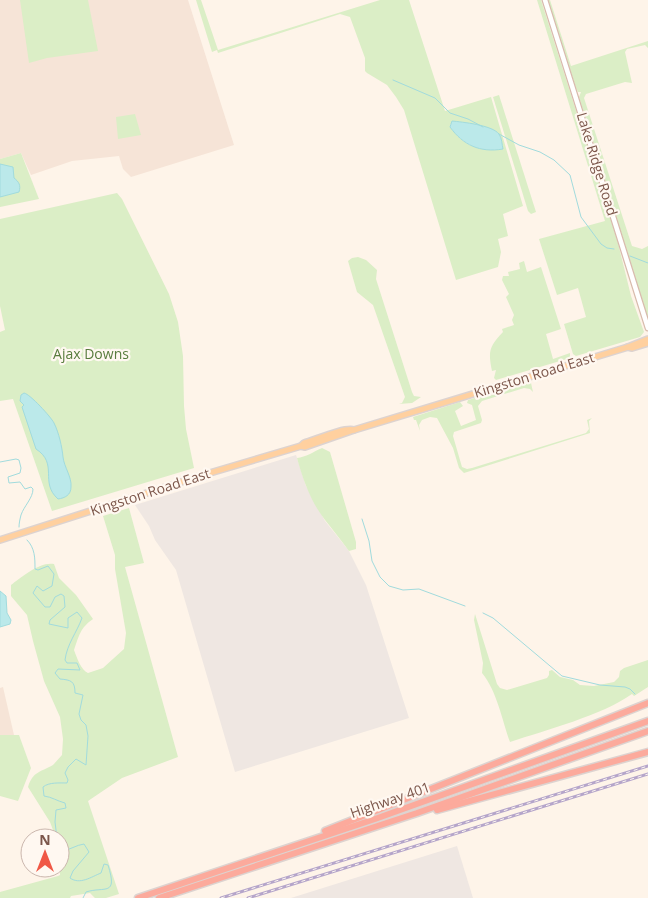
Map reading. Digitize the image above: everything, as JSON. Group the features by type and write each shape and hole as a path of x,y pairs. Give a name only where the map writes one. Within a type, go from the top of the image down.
{"highway":[{"path":"583,728 648,698"},
{"path":"296,844 648,703"},
{"path":"589,742 648,717"},
{"name":"Highway 401","path":"138,898 384,816 648,721"},
{"name":"Highway 401","path":"159,898 417,813 648,732"},
{"path":"417,813 427,813 648,752"}],"main road":[{"name":"Lake Ridge Road","path":"545,0 648,328"},
{"name":"Kingston Road East","path":"0,540 203,475 351,433 354,430 628,347 648,339"},
{"name":"Kingston Road East","path":"628,347 632,348 648,343"}],"shaded area":[{"path":"0,0 188,0 234,145 131,177 123,169 119,156 72,161 31,175 21,153 0,159"},
{"path":"296,455 306,486 325,521 349,551 366,585 409,718 235,772 176,570 155,540 149,526 135,505"},
{"path":"3,687 14,735 0,735 0,688"},
{"path":"457,846 473,898 291,898"}],"green space":[{"path":"20,0 88,0 98,51 47,58 29,63"},
{"path":"196,0 201,0 218,50 380,0 409,0 445,111 491,97 523,206 503,214 508,236 498,239 501,252 498,267 456,280 404,110 387,85 365,71 365,58 350,17 340,14 218,53 217,50 212,52","holes":["450,124 497,150 470,145 455,133"]},
{"path":"537,0 541,0 618,243 631,296 644,332 640,337 576,356 573,354 564,324 586,317 578,288 557,295 539,239 605,221"},
{"path":"548,0 550,0 571,66 648,41 648,48 645,45 627,49 625,52 632,83 625,82 586,94 584,98 632,246 642,249 648,246 648,318 579,97 581,92 578,92 576,88"},
{"path":"499,95 536,212 531,214 528,211 493,97"},
{"path":"135,114 141,135 118,139 116,117"},
{"path":"21,153 39,199 0,207 0,159"},
{"name":"Ajax Downs","path":"117,193 122,199 169,294 178,322 183,356 186,429 194,468 52,511 13,399 0,401 0,332 5,330 0,306 0,219"},
{"path":"358,257 366,260 377,270 376,279 412,392 414,396 421,397 412,403 399,404 402,403 405,397 373,305 357,292 348,261"},
{"path":"524,261 527,272 541,267 561,329 546,334 553,359 570,353 570,358 496,380 494,378 496,370 492,371 491,364 490,354 492,346 503,332 502,329 514,325 512,320 514,315 506,297 509,294 502,280 503,276 509,276 508,272 520,269 519,263"},
{"path":"529,381 533,392 530,389 524,388 482,401 478,406 482,420 481,423 454,432 453,436 462,467 472,468 586,433 589,429 587,420 592,418 589,421 590,433 464,473 459,468 453,448 437,418 430,417 422,420 419,425 420,431 413,417 460,402 463,406 455,411 461,426 476,420 472,405 467,403 468,400"},
{"path":"322,448 330,452 356,542 356,549 349,551 325,520 308,491 302,474 297,458"},
{"path":"129,508 144,563 125,567 178,757 122,778 88,801 119,894 106,898 95,898 90,893 71,896 70,898 0,898 0,892 51,878 70,878 70,828 52,828 28,787 35,775 53,765 62,755 63,739 60,717 44,681 27,615 11,596 11,585 37,567 54,564 59,578 76,595 93,619 80,633 77,641 74,650 78,660 83,669 88,673 103,668 124,649 126,633 115,569 115,555 103,516"},
{"path":"475,614 497,684 500,688 507,690 547,678 549,671 552,670 560,677 573,680 580,685 594,686 614,682 619,677 620,671 624,668 648,660 648,687 606,709 510,742 492,688 482,673 483,663 474,620"},
{"path":"0,735 19,735 31,768 18,801 0,796"}],"water":[{"path":"452,121 477,124 490,128 499,134 503,149 480,149 466,143 450,127"},
{"path":"0,164 13,167 14,178 20,186 19,192 0,197"},
{"path":"24,393 31,397 45,411 54,423 57,431 71,483 70,492 63,498 58,499 53,493 46,461 43,455 36,449 22,407 24,405 20,401 21,395"},
{"path":"0,591 6,596 7,613 11,620 10,624 0,627"}],"waterway":[{"path":"393,80 435,98 450,113 468,119 483,127"},
{"path":"499,134 554,160 570,175 581,217 601,244 607,248 614,249"},
{"path":"630,256 648,263"},
{"path":"0,462 19,460 20,473 8,477 9,483 20,482 25,489 31,487 33,489 32,496 21,515 19,527"},
{"path":"362,519 369,541 372,561 380,577 389,586 403,590 419,589 465,606"},
{"path":"27,540 35,557 35,569 38,570 48,566 54,574 52,586 43,591 37,586 33,593 45,607 50,607 55,597 61,594 64,596 65,607 50,620 49,624 68,628 68,618 77,612 82,618 65,660 67,663 77,663 80,670 58,669 55,673 60,679 72,682 75,693 83,695 79,714 81,720 86,725 88,736 86,765 76,759 65,773 68,780 67,783 51,784 43,787 44,796 65,803 66,808 56,810 56,828"},
{"path":"483,613 493,618 562,676 600,685 625,687 635,694"},
{"path":"70,848 84,844 89,852 73,871 70,878"},
{"path":"70,878 82,881 101,873 104,864 108,865 111,875 110,886 86,892 83,898"}],"railway":[{"path":"221,898 648,766"},
{"path":"248,898 648,774"}]}
